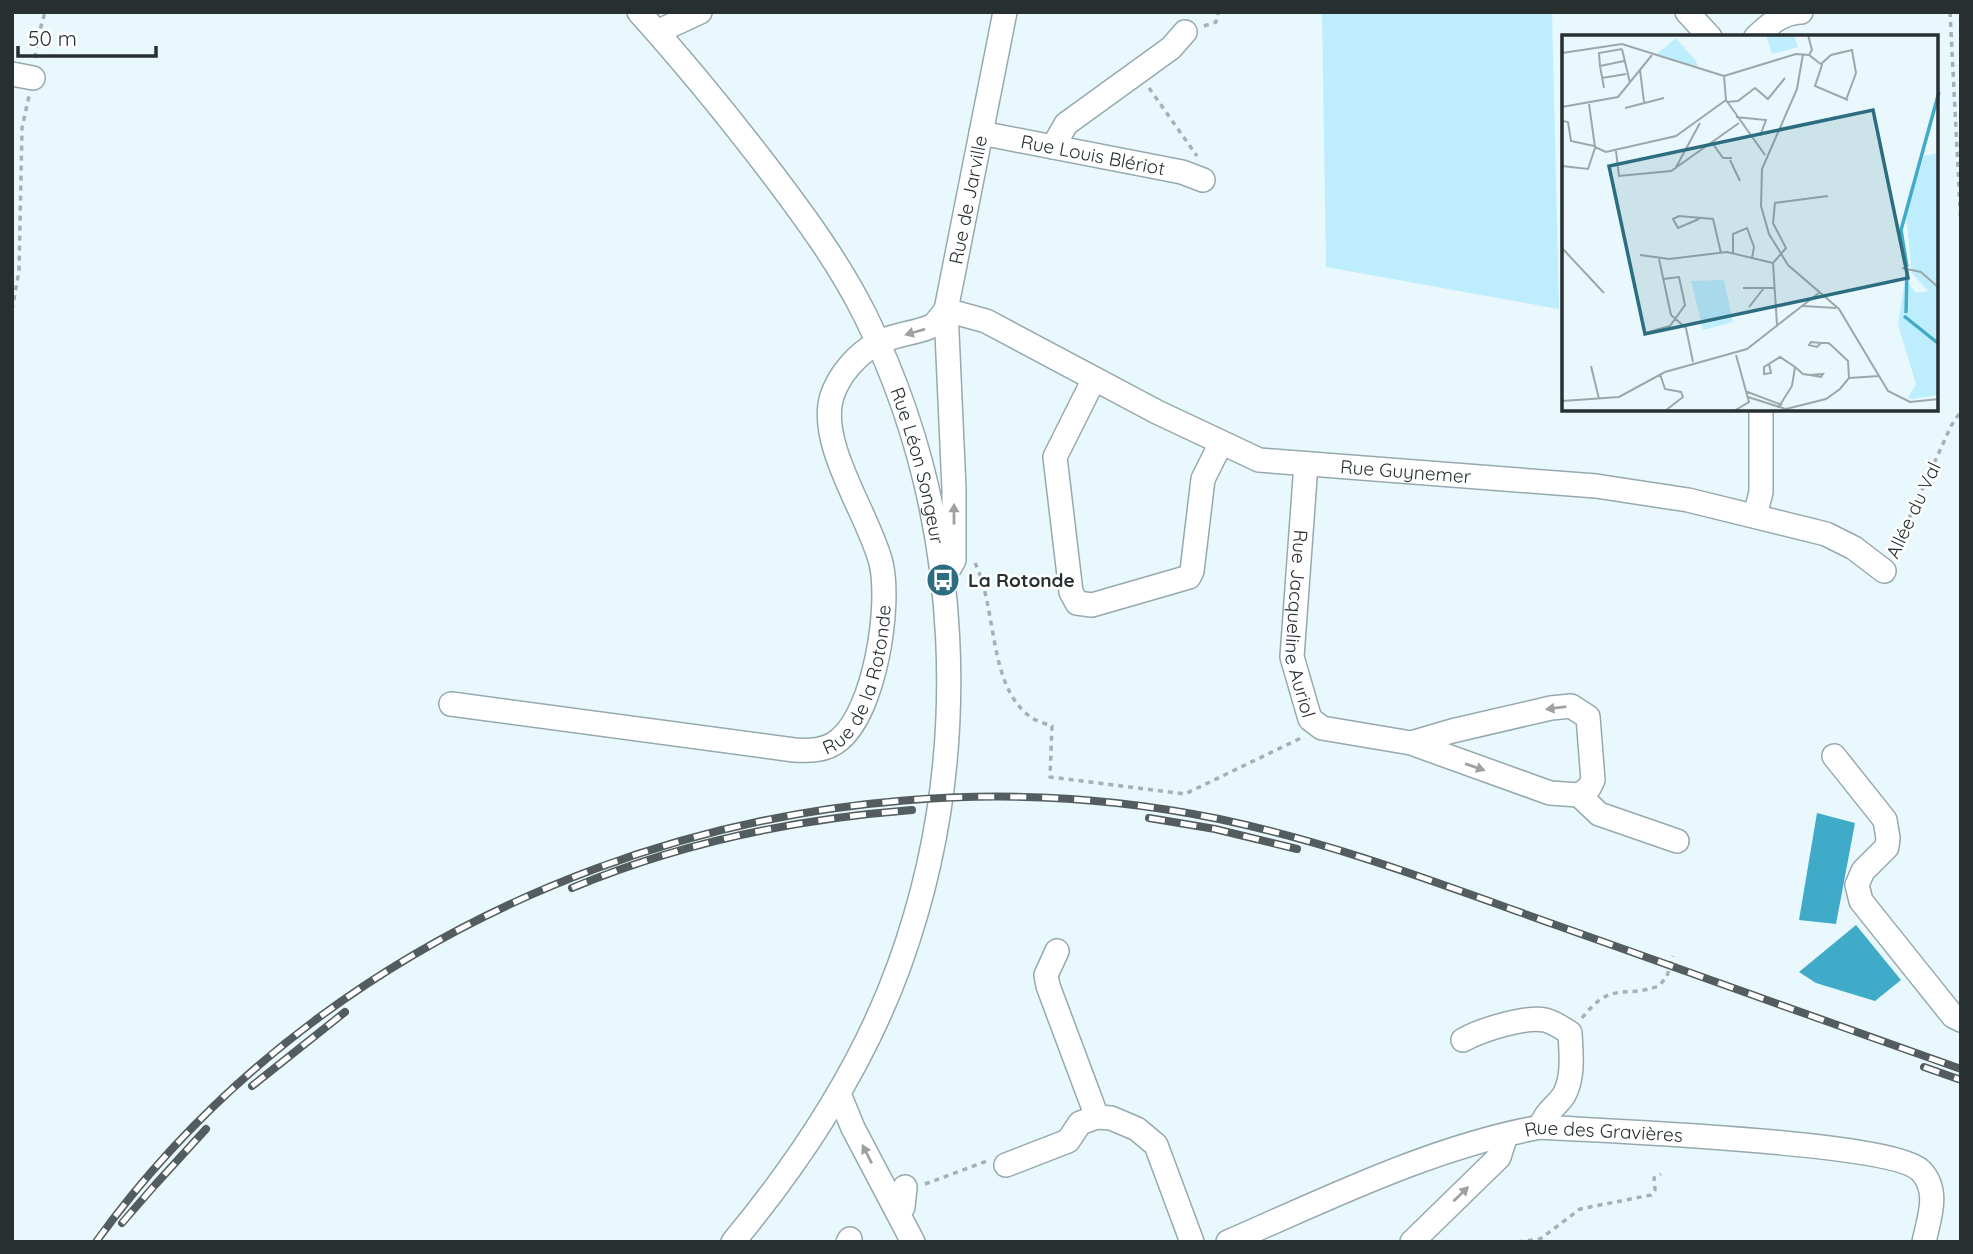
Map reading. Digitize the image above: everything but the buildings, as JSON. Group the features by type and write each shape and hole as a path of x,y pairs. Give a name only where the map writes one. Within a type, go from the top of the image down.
{"street":[{"name":"Rue Léon Songeur","path":"639,12 738,129 813,227 866,316 905,413 935,528 943,580 949,700 941,790 930,854 899,966 868,1038 839,1094 775,1189 733,1242"},
{"path":"657,32 700,12"},
{"name":"Rue de Jarville","path":"943,580 954,560 954,489 946,310 1005,12"},
{"path":"1687,12 1708,35"},
{"path":"1758,35 1783,15 1801,12"},
{"path":"1053,147 1066,124 1171,48 1185,32"},
{"name":"Rue Louis Blériot","path":"981,133 1182,172 1203,180"},
{"path":"877,343 927,328 946,310"},
{"name":"Rue Guynemer","path":"946,310 986,321 1094,379 1259,460 1596,486 1688,500 1838,538 1884,571"},
{"name":"Rue de la Rotonde","path":"451,704 794,750 813,751 839,741 853,724 871,680 881,631 884,599 883,576 878,555 832,441 829,412 832,396 847,369 877,343"},
{"path":"1094,379 1055,457 1071,592 1077,603 1092,606 1189,577 1192,572 1203,480 1220,443"},
{"path":"1755,516 1761,492 1761,411"},
{"name":"Rue Jacqueline Auriol","path":"1306,464 1292,657 1310,719 1322,728 1411,743 1550,793 1579,795 1589,788 1593,780 1588,717 1571,706 1551,708 1411,743"},
{"path":"1834,756 1885,820 1888,838 1886,847 1863,871 1857,885 1861,901 1953,1016 1961,1020"},
{"path":"1579,795 1599,814 1677,841"},
{"path":"1057,951 1046,975 1048,986 1088,1120"},
{"path":"1463,1040 1489,1028 1537,1019 1551,1022 1570,1033 1571,1069 1566,1091 1547,1114 1541,1128"},
{"path":"839,1094 853,1128 913,1242"},
{"path":"1007,1165 1068,1141 1088,1120 1111,1118 1138,1129 1156,1145 1192,1242"},
{"name":"Rue des Gravières","path":"1228,1242 1414,1163 1506,1135 1541,1128 1825,1147 1910,1164 1924,1174 1932,1189 1931,1211 1924,1242"},
{"path":"1412,1242 1499,1157 1506,1135"},
{"path":"898,1213 903,1207 905,1189"}],"path":[{"path":"12,310 19,271 22,76 46,12"},
{"path":"1950,12 1961,227"},
{"path":"1138,72 1196,154 1203,180"},
{"name":"Allée du Val","path":"1884,571 1907,528 1951,426 1961,411"},
{"path":"954,538 969,552 982,578 1003,673 1011,696 1028,715 1052,726 1050,777 1185,794 1322,728"},
{"path":"1570,1033 1603,996 1659,986 1667,976 1673,956"},
{"path":"905,1189 1004,1154 1007,1165"},
{"path":"1518,1242 1540,1239 1580,1209 1651,1195 1655,1190 1654,1178 1661,1174"}],"shaded area":[{"path":"1322,12 1552,12 1559,309 1326,267"}],"water":[{"path":"1817,813 1855,823 1836,924 1799,920"},
{"path":"1856,925 1901,980 1875,1001 1816,983 1799,972"}],"railway":[{"path":"96,1242 199,1121 319,1018 452,933 596,868 748,824 904,800 1062,799 1219,819 1262,829 1346,852 1429,880 1961,1069"},
{"path":"572,888 654,858 739,835 825,820 912,810"},
{"path":"1149,818 1215,829 1297,849"},
{"path":"252,1086 345,1012"},
{"path":"1924,1067 1961,1080"},
{"path":"122,1223 206,1129"}],"place":[{"name":"La Rotonde","path":"943,580"}]}
